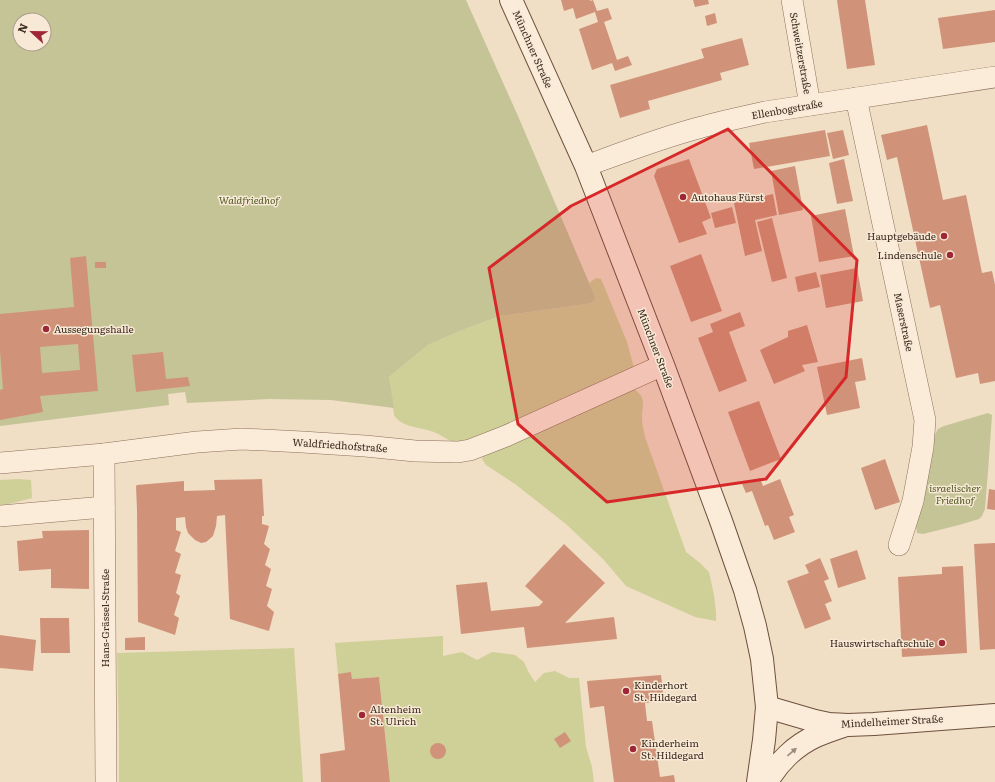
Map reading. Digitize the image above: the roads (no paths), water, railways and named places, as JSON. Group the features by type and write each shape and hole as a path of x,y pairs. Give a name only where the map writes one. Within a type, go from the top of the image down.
{"street":[{"name":"Münchner Straße","path":"511,0 586,166 663,364 745,590 762,659 767,707 758,782"},
{"name":"Schweitzerstraße","path":"792,0 810,105"},
{"name":"Ellenbogstraße","path":"586,166 702,127 765,112 995,77"},
{"name":"Maserstraße","path":"856,98 925,420 923,447 913,501 899,545"},
{"name":"Waldfriedhofstraße","path":"0,463 104,454 197,442 242,439 296,441 415,451 458,452 470,450 506,436 663,364"},
{"name":"Hans-Grässel-Straße","path":"104,454 106,782"},
{"path":"0,516 104,507"},
{"name":"Mindelheimer Straße","path":"767,707 815,721 829,724 848,725 995,715"},
{"path":"767,782 786,757 801,744 817,735 848,725"}],"place":[{"name":"Autohaus Fürst","path":"683,197"},
{"name":"Hauptgebäude","path":"944,236"},
{"name":"Lindenschule","path":"950,255"},
{"name":"Aussegungshalle","path":"46,329"},
{"name":"Hauswirtschaftschule","path":"942,643"},
{"name":"Kinderhort St. Hildegard","path":"626,691"},
{"name":"Altenheim St. Ulrich","path":"362,715"},
{"name":"Kinderheim St. Hildegard","path":"633,749"}],"park label":[{"name":"Waldfriedhof","path":"249,200"},
{"name":"israelischer Friedhof","path":"955,494"}]}
